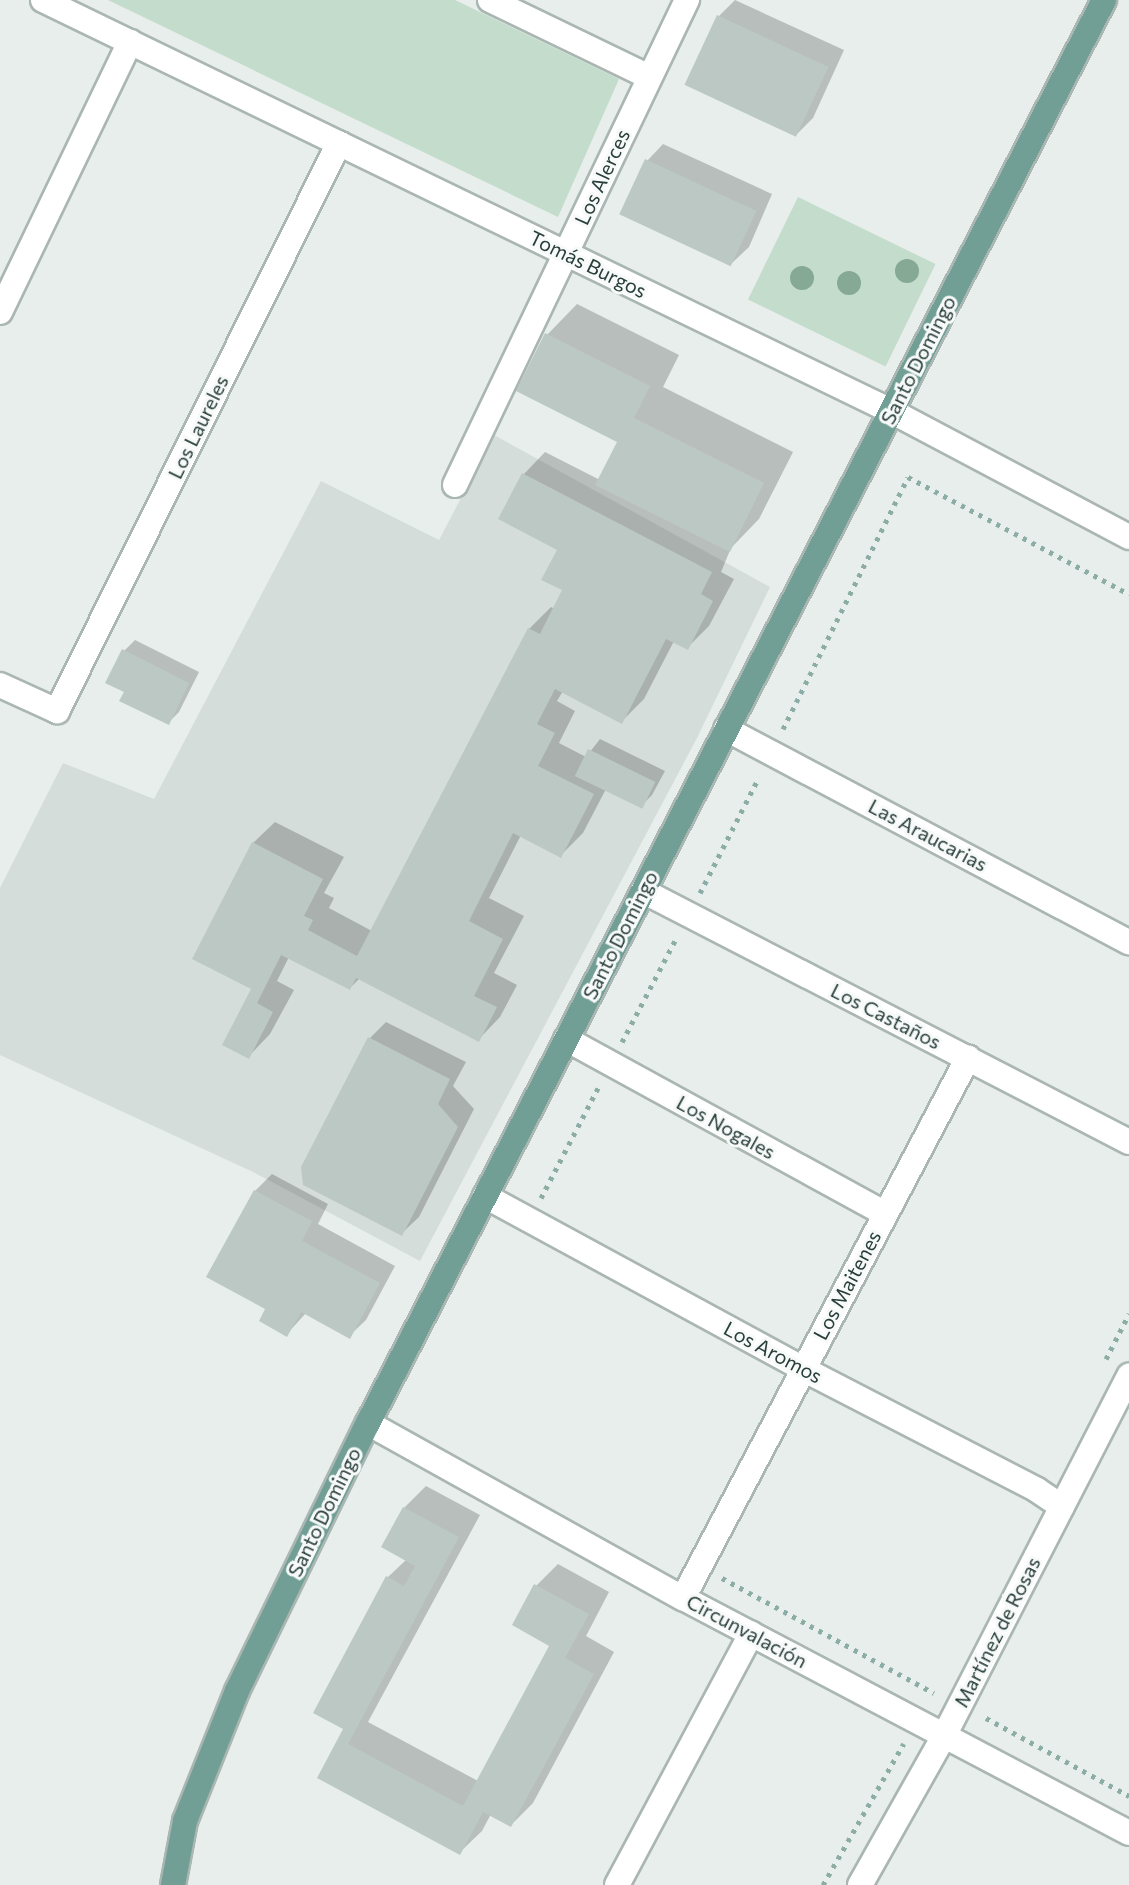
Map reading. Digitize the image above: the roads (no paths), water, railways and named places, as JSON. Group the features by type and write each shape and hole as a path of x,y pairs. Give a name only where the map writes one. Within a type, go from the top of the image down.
{"main road":[{"name":"Santo Domingo","path":"173,1885 185,1821 237,1691 368,1423 1104,0"}],"street":[{"name":"Tomás Burgos","path":"43,0 891,411 1129,537"},
{"path":"490,0 649,77"},
{"name":"Los Alerces","path":"455,485 687,0"},
{"path":"0,312 130,42"},
{"name":"Los Laureles","path":"0,685 57,711 339,143"},
{"name":"Las Araucarias","path":"726,729 1129,942"},
{"name":"Los Castaños","path":"643,891 1129,1142"},
{"name":"Los Nogales","path":"566,1039 885,1214"},
{"name":"Los Maitenes","path":"683,1598 968,1058"},
{"name":"Los Aromos","path":"485,1196 803,1369 1037,1490 1062,1507"},
{"name":"Martínez de Rosas","path":"860,1885 945,1734 1129,1376"},
{"name":"Circunvalación","path":"368,1423 683,1598 1129,1833"},
{"path":"617,1885 751,1634"}]}
